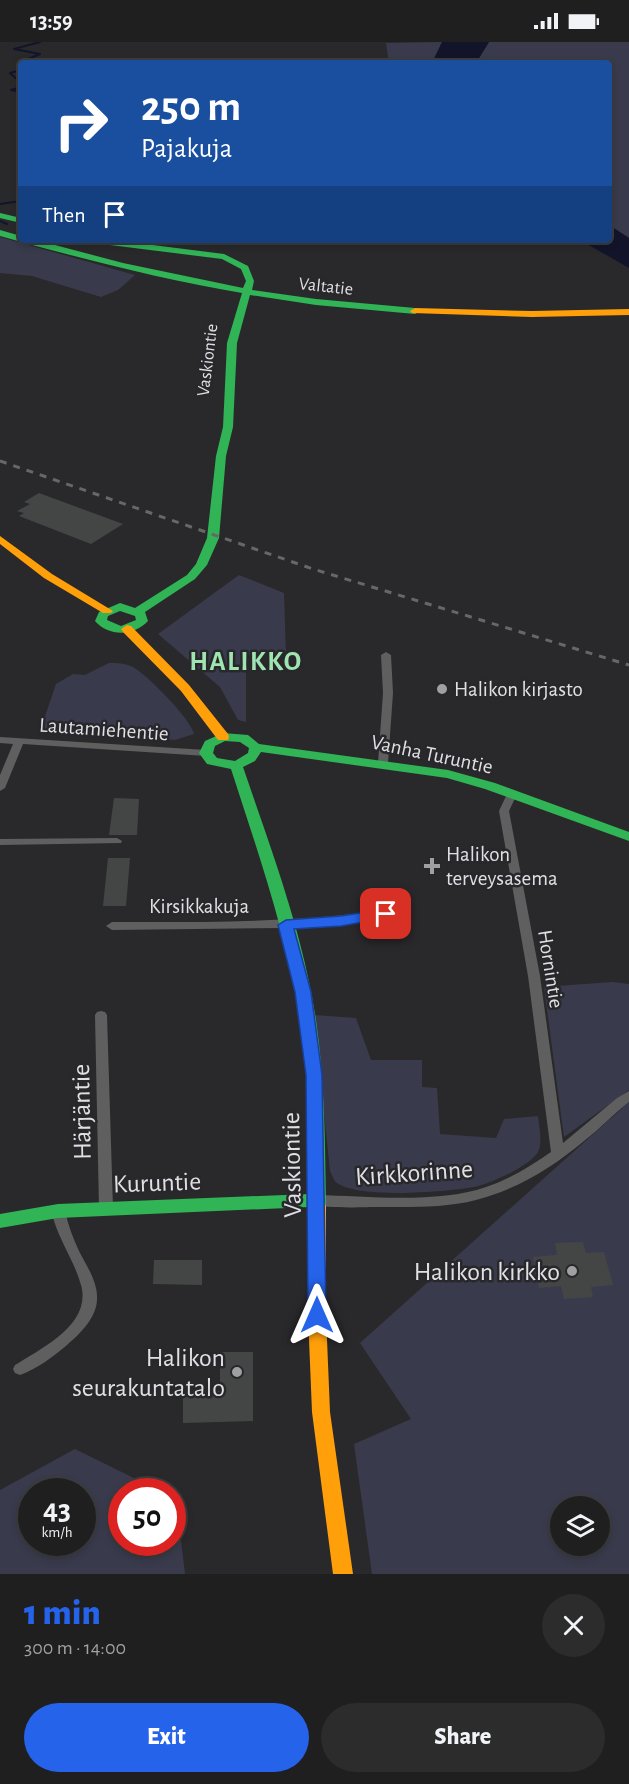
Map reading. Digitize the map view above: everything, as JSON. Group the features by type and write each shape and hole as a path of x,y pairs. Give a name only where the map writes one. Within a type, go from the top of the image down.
{"main road":[{"path":"0,215 18,220"},
{"path":"0,233 18,237"},
{"name":"Valtatie","path":"37,243 114,265 214,288 240,298 425,317 629,312"},
{"path":"117,243 224,257 242,265 249,272 250,281 240,298"},
{"name":"Vaskiontie","path":"138,610 176,589 201,565 213,538 221,456 216,441 223,343 240,298"},
{"path":"0,529 74,590"},
{"path":"0,539 30,564 107,611"},
{"path":"120,608 138,610 143,617 142,621 127,629 114,629 103,625 101,618 107,611 120,608"},
{"path":"127,629 185,688 224,737 210,744 206,753 218,763 237,765 253,758 255,747"},
{"name":"Vanha Turuntie","path":"224,737 243,738 255,747 384,763 448,774 512,794 629,837"},
{"name":"Vaskiontie","path":"237,765 286,925 303,992 314,1075 317,1315 321,1412 343,1574"},
{"name":"Kuruntie","path":"0,1221 58,1211 316,1200"}],"street":[{"path":"384,763 386,655"},
{"name":"Lautamiehentie","path":"0,740 206,753"},
{"path":"0,788 19,741"},
{"name":"Hornintie","path":"512,794 504,811 534,976 558,1153"},
{"path":"0,842 117,841"},
{"name":"Kirsikkakuja","path":"112,926 286,925 341,921 386,914"},
{"name":"Härjäntie","path":"101,1015 106,1208"},
{"name":"Kirkkorinne","path":"316,1200 453,1199 477,1194 520,1177 558,1153 629,1095"},
{"path":"20,1369 62,1342 83,1320 88,1304 89,1288 60,1226 58,1211"}],"shaded area":[{"path":"442,42 433,60 389,60 386,43"},
{"path":"442,42 489,42 478,60 433,60"},
{"path":"489,42 629,42 629,238 612,227 612,60 478,60"},
{"path":"612,227 629,238 629,268 585,243 612,243"},
{"path":"0,237 135,275 118,290 101,297 32,276 0,273"},
{"path":"239,575 284,593 286,655 246,655 246,722 238,720 220,687 158,634"},
{"path":"109,663 127,665 140,672 177,708 194,734 175,740 99,733 39,734 56,684 73,674 85,675"},
{"path":"612,982 629,984 629,1090 564,1137 544,987"},
{"path":"314,1015 356,1018 371,1060 422,1060 422,1087 437,1088 440,1134 496,1138 504,1119 538,1116 540,1140 538,1152 527,1163 509,1174 474,1187 444,1191 383,1193 348,1188 337,1183 330,1171"},
{"path":"629,1102 629,1574 372,1574 354,1444 411,1419 360,1343"},
{"path":"75,1449 134,1478 108,1478 108,1556 183,1556 185,1574 0,1574 0,1490 18,1480 18,1556 96,1556 96,1478 22,1478"}],"building":[{"path":"39,493 123,524 91,544 19,516 24,513 17,511 30,504 24,502"},
{"path":"114,798 139,799 137,835 109,835"},
{"path":"108,858 130,858 126,906 103,906"},
{"name":"Halikon kirkko","path":"583,1242 586,1253 604,1252 613,1285 591,1287 593,1297 564,1299 561,1286 539,1288 533,1257 557,1255 555,1243"},
{"path":"154,1260 202,1260 202,1285 153,1284"},
{"name":"Halikon seurakuntatalo","path":"220,1352 253,1352 253,1421 183,1423 183,1392 220,1391"}],"waterway":[{"path":"26,60 40,54 14,49 40,42"},
{"path":"18,71 10,73 18,80"},
{"path":"18,88 11,90 18,91"},
{"path":"0,204 18,201"},
{"path":"0,221 7,224"}],"railway":[{"path":"3,462 0,461 313,569 629,665"}],"traffic: fast":[{"path":"0,215 18,220"},
{"path":"0,233 18,238"},
{"path":"38,243 170,276 267,295 415,311"},
{"path":"117,243 224,257 245,268 250,281 232,343 228,427 221,456 213,538 201,565 191,577 138,611"},
{"path":"120,607 141,614 142,621 126,629 116,629 101,621 103,614 120,607"},
{"path":"223,737 243,738 255,747 255,754 235,765 212,761 206,753 210,744 223,737"},
{"path":"255,747 448,774 490,786 629,837"},
{"path":"236,765 282,907 308,1018 314,1072 317,1206"},
{"path":"0,1221 58,1211 316,1200"}],"traffic: slow":[{"path":"415,311 532,314 629,312"},
{"path":"0,539 48,576 107,611"},
{"path":"127,629 185,688 223,737"},
{"path":"317,1206 317,1315 321,1412 343,1574"}],"place":[{"name":"Halikon kirjasto","path":"442,689"},
{"name":"Halikon terveysasema","path":"432,866"},
{"name":"Halikon kirkko","path":"572,1271"},
{"name":"Halikon seurakuntatalo","path":"237,1372"}],"district":[{"name":"HALIKKO","path":"246,661"}],"route":[{"path":"317,1315 317,1165 314,1075 303,992 286,925 341,921 386,914"}]}
